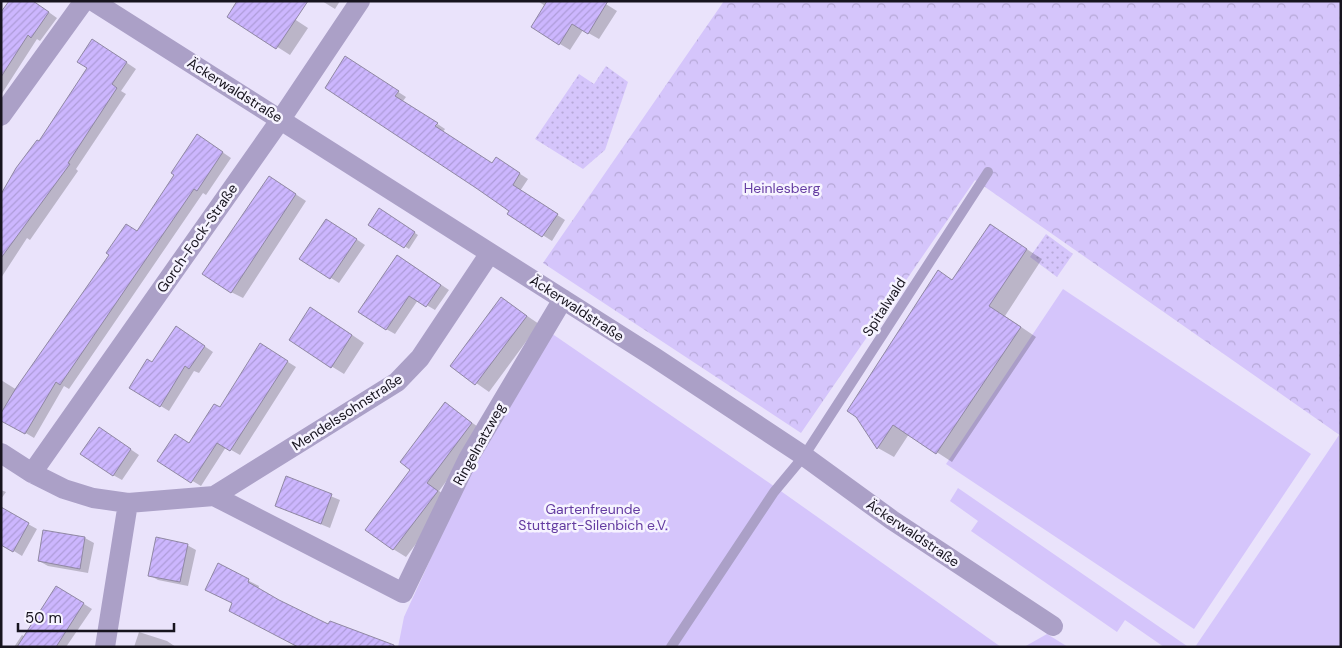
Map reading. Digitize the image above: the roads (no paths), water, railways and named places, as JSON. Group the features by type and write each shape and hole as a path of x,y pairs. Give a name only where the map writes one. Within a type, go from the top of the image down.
{"street":[{"path":"1,116 84,1"},
{"name":"Äckerwaldstraße","path":"93,1 563,299 804,456 892,520 1053,626"},
{"name":"Gorch-Fock-Straße","path":"32,473 281,119 360,1"},
{"name":"Mendelssohnstraße","path":"1,453 32,473 64,489 93,498 128,502 214,496 397,382 420,358 490,253"},
{"name":"Ringelnatzweg","path":"214,496 403,593 468,460 563,299"},
{"path":"105,647 128,502"}],"lane":[{"name":"Spitalwald","path":"671,647 774,492 804,456 988,172"}],"park label":[{"name":"Heinlesberg","path":"782,188"},
{"name":"Gartenfreunde Stuttgart-Silenbich e.V.","path":"593,518"}]}
